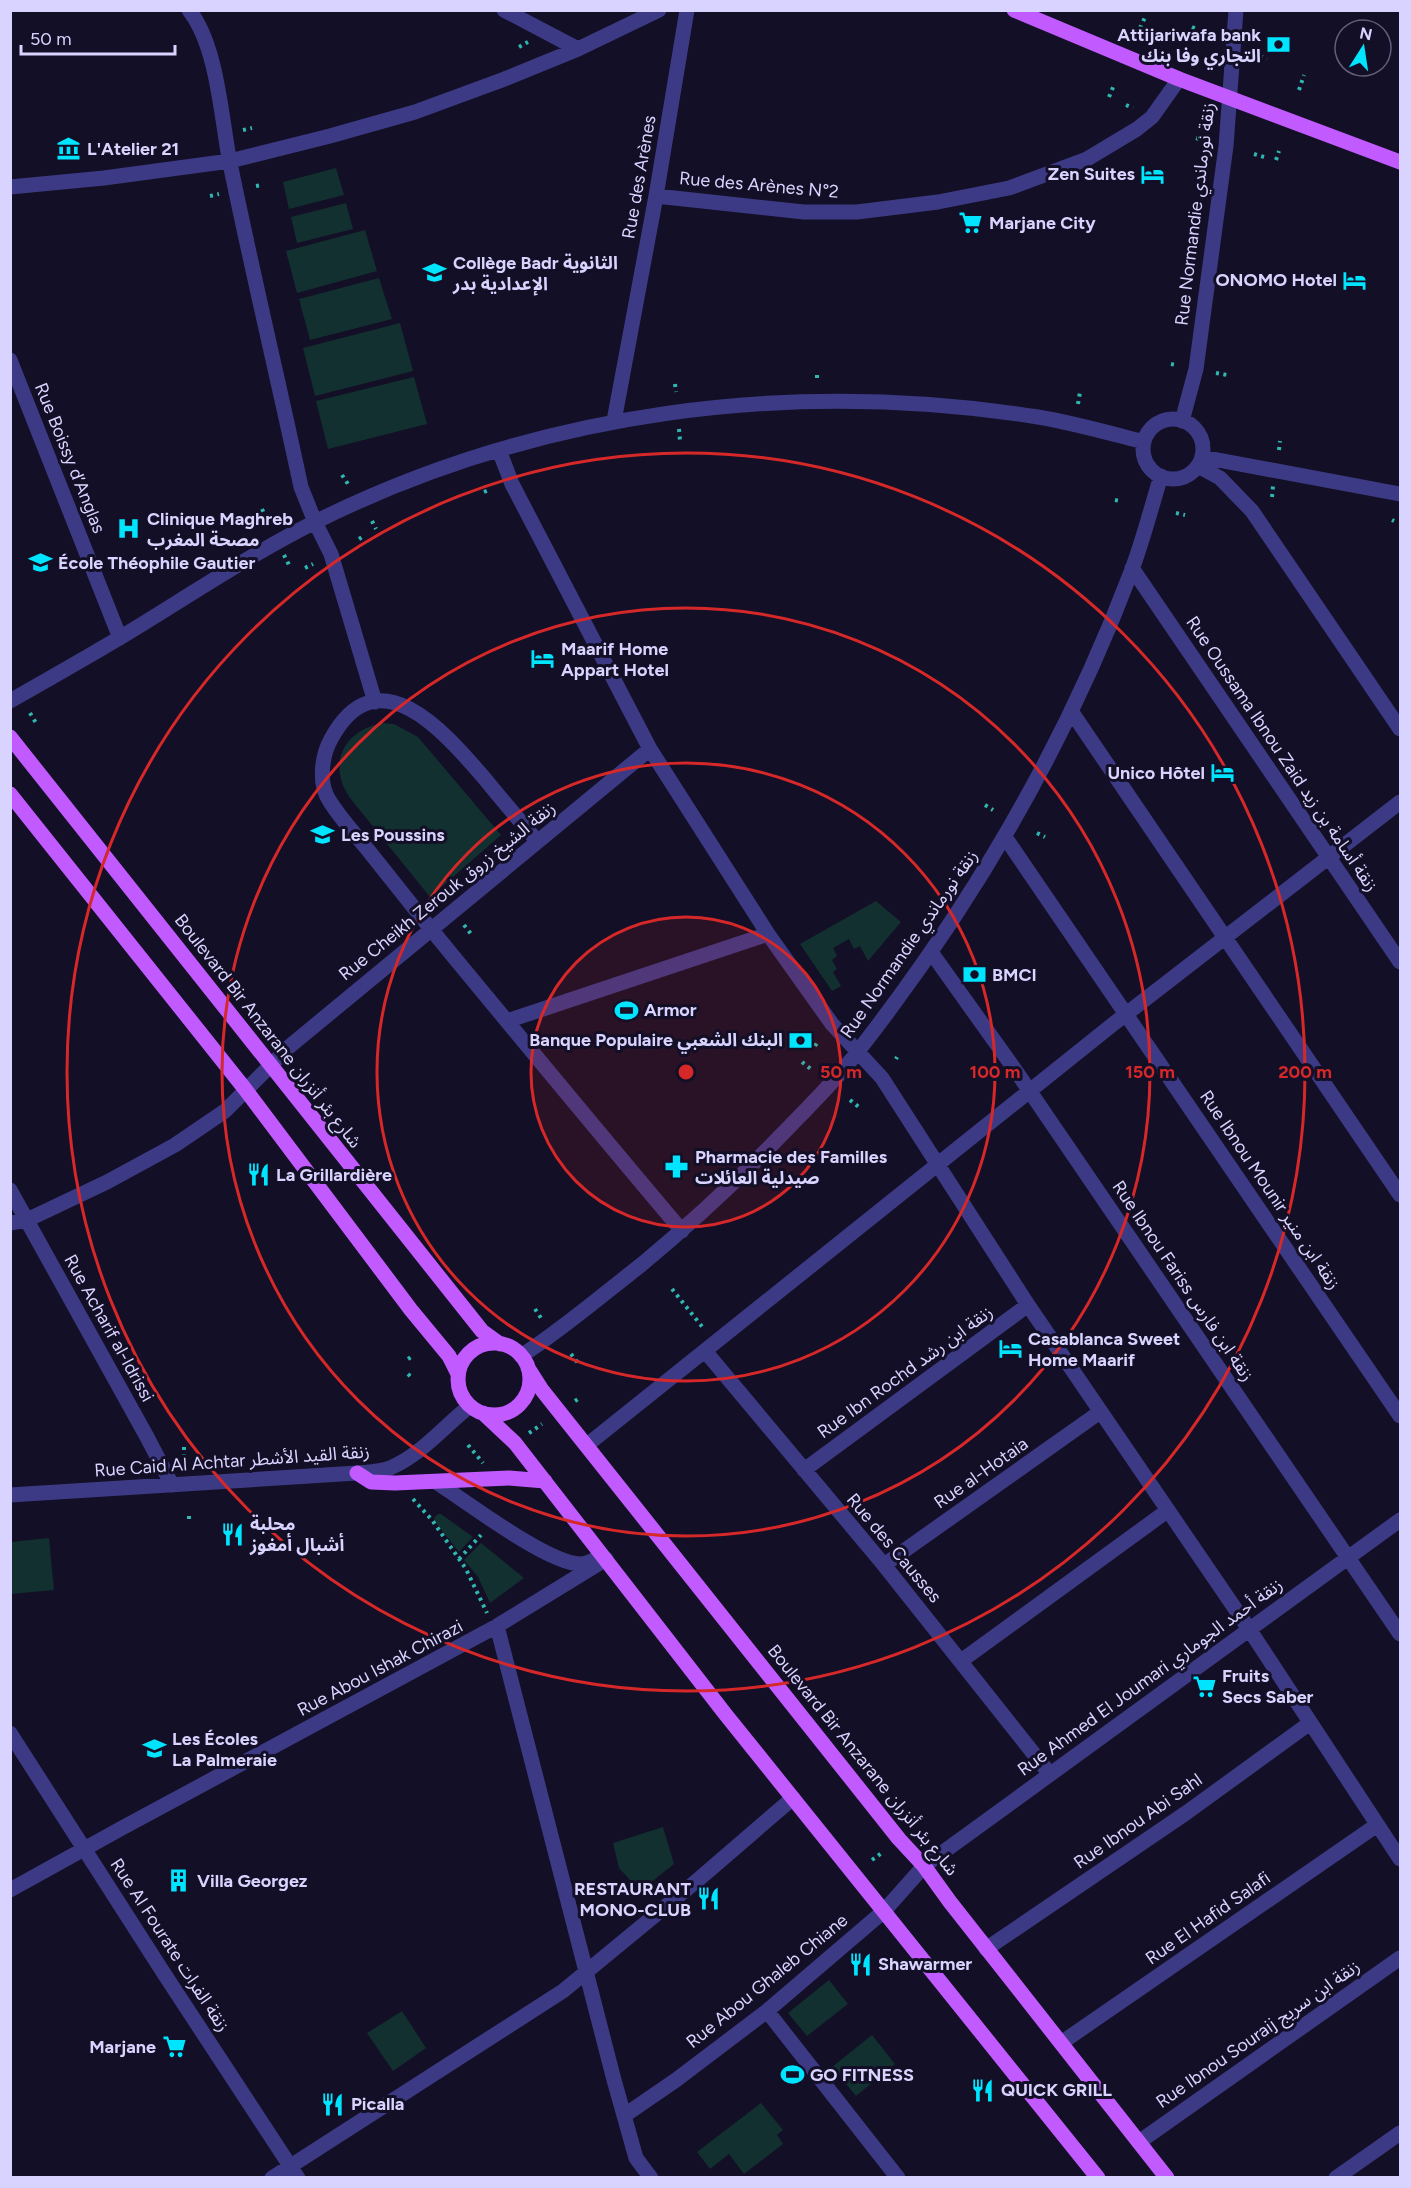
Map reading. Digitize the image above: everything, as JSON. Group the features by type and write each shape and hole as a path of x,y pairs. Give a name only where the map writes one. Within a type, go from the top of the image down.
{"main road":[{"path":"1014,10 1179,79 1401,162"},
{"name":"Boulevard Bir Anzarane شارع بئر أنزران","path":"10,737 482,1331 500,1344"},
{"path":"10,794 246,1089 411,1310 449,1356 458,1374 460,1391 476,1409 505,1432 545,1481 726,1715 1098,2178"},
{"path":"458,1374 464,1359 473,1351 488,1344 500,1344 510,1348 525,1362 530,1383 519,1404 504,1414 492,1415 476,1409"},
{"name":"Boulevard Bir Anzarane شارع بئر أنزران","path":"525,1362 542,1390 900,1839 924,1866 1167,2178"},
{"path":"357,1473 371,1482 518,1478 545,1481"}],"street":[{"path":"189,10 201,31 209,52 230,161 301,487 331,554 375,702"},
{"path":"504,10 578,49"},
{"path":"10,187 104,178 230,161 330,136 415,111 578,49 659,10"},
{"name":"Rue des Arènes","path":"614,421 656,196 687,10"},
{"name":"Rue Normandie زنقة نورماندي","path":"1182,421 1196,369 1226,146 1236,10"},
{"name":"Rue des Arènes N°2","path":"656,196 804,212 857,212 938,202 1009,188 1087,159 1137,129 1152,117 1179,79"},
{"name":"Rue Boissy d’Anglas","path":"10,360 120,638"},
{"path":"10,701 120,638 246,559 315,522 400,483 499,450 567,431 614,421 726,406 783,402 893,403 1040,417 1144,442"},
{"path":"1182,421 1194,428 1200,436 1203,446 1200,461 1191,473 1180,478 1161,476 1152,471 1146,462 1143,452 1144,442 1148,432 1160,422 1182,421"},
{"path":"499,450 512,484 650,749 768,934 832,1024 882,1078 1028,1305 1249,1629 1401,1859"},
{"path":"1200,461 1399,497"},
{"path":"1200,461 1252,511 1401,729"},
{"name":"Rue Normandie زنقة نورماندي","path":"525,1362 555,1334 681,1231 735,1183 831,1084 859,1051 931,952 1005,837 1071,711 1106,636 1132,568 1161,476"},
{"name":"Rue Oussama Ibnou Zaid زنقة أسامة بن زيد","path":"1132,568 1401,962"},
{"path":"537,842 456,745 422,714 388,702 375,702 358,708 343,721 328,745 323,763 326,794 430,929 681,1231"},
{"path":"1071,711 1401,1195"},
{"name":"Rue Cheikh Zerouk زنقة الشيخ زروق","path":"10,1223 27,1220 107,1182 175,1145 225,1111 270,1065 430,929 650,749"},
{"path":"587,1445 1126,1014 1401,802"},
{"name":"Rue Ibnou Mounir زنقة ابن منير","path":"1005,837 1401,1416"},
{"path":"507,1021 768,934"},
{"name":"Rue Ibnou Fariss زنقة ابن فارس","path":"931,952 1029,1091 1401,1634"},
{"name":"Rue Acharif al-Idrissi","path":"10,1190 172,1485"},
{"name":"Rue Ibn Rochd زنقة ابن رشد","path":"804,1470 1028,1305"},
{"name":"Rue des Causses","path":"705,1351 884,1565 1049,1773"},
{"name":"Rue Caid Al Achtar زنقة القيد الأشطر","path":"10,1495 384,1470 402,1462 476,1409"},
{"name":"Rue al-Hotaia","path":"884,1565 1100,1412"},
{"path":"436,1482 544,1552 578,1564 604,1557"},
{"path":"961,1660 1167,1511"},
{"name":"Rue Ahmed El Joumari زنقة أحمد الجوماري","path":"924,1866 1049,1773 1401,1520"},
{"name":"Rue Abou Ishak Chirazi","path":"10,1890 497,1626 604,1557"},
{"path":"497,1626 614,2080 636,2158 651,2178"},
{"name":"Rue Ibnou Abi Sahl","path":"987,1949 1185,1814 1310,1723"},
{"name":"Rue Al Fourate زنقة الفرات","path":"10,1733 294,2172"},
{"path":"272,2178 294,2172 563,1991 793,1798"},
{"name":"Rue El Hafid Salafi","path":"1061,2043 1377,1825"},
{"name":"Rue Abou Ghaleb Chiane","path":"625,2115 767,2012 884,1911 924,1866"},
{"name":"Rue Ibnou Souraij زنقة ابن سريج","path":"1139,2142 1401,1958"},
{"path":"767,2012 898,2178"},
{"path":"1336,2178 1401,2133"}],"path":[{"path":"1140,28 1146,15"},
{"path":"519,47 531,41"},
{"path":"1260,56 1268,59"},
{"path":"1299,90 1304,75"},
{"path":"1109,97 1114,85"},
{"path":"1126,105 1132,108"},
{"path":"243,130 252,128"},
{"path":"1196,138 1204,140"},
{"path":"1276,160 1279,151"},
{"path":"1254,154 1264,157"},
{"path":"256,186 262,185"},
{"path":"210,196 219,194"},
{"path":"1216,373 1227,375"},
{"path":"675,384 676,392"},
{"path":"1078,404 1080,392"},
{"path":"679,429 680,441"},
{"path":"1279,450 1280,441"},
{"path":"342,476 348,484"},
{"path":"1272,497 1273,485"},
{"path":"484,492 489,490"},
{"path":"262,509 267,520"},
{"path":"1176,513 1185,515"},
{"path":"372,522 376,529"},
{"path":"359,539 365,535"},
{"path":"305,568 312,564"},
{"path":"30,713 36,723"},
{"path":"985,806 993,810"},
{"path":"1037,833 1045,837"},
{"path":"464,925 471,934"},
{"path":"802,1062 812,1070"},
{"path":"850,1100 861,1108"},
{"path":"672,1289 704,1329"},
{"path":"535,1309 541,1318"},
{"path":"571,1354 578,1363"},
{"path":"408,1374 413,1379"},
{"path":"575,1401 581,1397"},
{"path":"529,1433 542,1424"},
{"path":"468,1445 486,1467"},
{"path":"184,1447 184,1455"},
{"path":"413,1499 432,1520 469,1574 487,1613"},
{"path":"459,1559 481,1535"},
{"path":"872,1860 883,1852"}],"green space":[{"path":"336,168 344,195 289,209 283,182"},
{"path":"346,203 353,229 297,243 291,217"},
{"path":"365,230 377,271 297,293 286,251"},
{"path":"379,278 392,319 310,340 299,299"},
{"path":"400,323 413,371 315,396 303,348"},
{"path":"414,377 427,424 328,449 316,401"},
{"path":"382,723 394,724 418,737 501,835 430,897 350,798 343,785 340,761 349,741 368,727"},
{"path":"876,901 901,922 868,961 860,946 854,949 849,939 833,948 837,956 832,960 837,969 833,972 841,986 832,991 800,944"},
{"path":"438,1514 473,1537 459,1552 435,1522 434,1518"},
{"path":"49,1538 54,1590 11,1594 11,1542"},
{"path":"481,1543 524,1578 490,1603 478,1577 464,1560"},
{"path":"663,1827 674,1864 640,1891 619,1868 613,1843"},
{"path":"829,1980 848,2004 807,2036 788,2013"},
{"path":"402,2011 426,2048 393,2071 367,2033"},
{"path":"872,2035 895,2064 856,2096 832,2067"},
{"path":"761,2103 783,2130 777,2135 783,2144 744,2174 729,2154 710,2169 697,2152"}],"place":[{"name":"Attijariwafa bank التجاري وفا بنك","path":"1279,45"},
{"name":"L'Atelier 21","path":"69,149"},
{"name":"Zen Suites","path":"1153,174"},
{"name":"Marjane City","path":"971,223"},
{"name":"Collège Badr الثانوية الإعدادية بدر","path":"435,273"},
{"name":"ONOMO Hotel","path":"1355,280"},
{"name":"Clinique Maghreb مصحة المغرب","path":"129,529"},
{"name":"École Théophile Gautier","path":"40,563"},
{"name":"Maarif Home Appart Hotel","path":"543,659"},
{"name":"Unico Hôtel","path":"1223,773"},
{"name":"Les Poussins","path":"323,835"},
{"name":"BMCI","path":"974,975"},
{"name":"Armor","path":"626,1010"},
{"name":"Banque Populaire البنك الشعبي","path":"801,1040"},
{"name":"Pharmacie des Familles صيدلية العائلات","path":"677,1167"},
{"name":"La Grillardière","path":"258,1175"},
{"name":"Casablanca Sweet Home Maarif","path":"1010,1349"},
{"name":"محلبة أشبال أمغوز","path":"232,1534"},
{"name":"Fruits Secs Saber","path":"1204,1686"},
{"name":"Les Écoles La Palmeraie","path":"154,1749"},
{"name":"Villa Georgez","path":"179,1881"},
{"name":"RESTAURANT MONO-CLUB","path":"709,1899"},
{"name":"Shawarmer","path":"860,1964"},
{"name":"Marjane","path":"174,2047"},
{"name":"GO FITNESS","path":"792,2075"},
{"name":"QUICK GRILL","path":"983,2090"},
{"name":"Picalla","path":"333,2104"}]}
